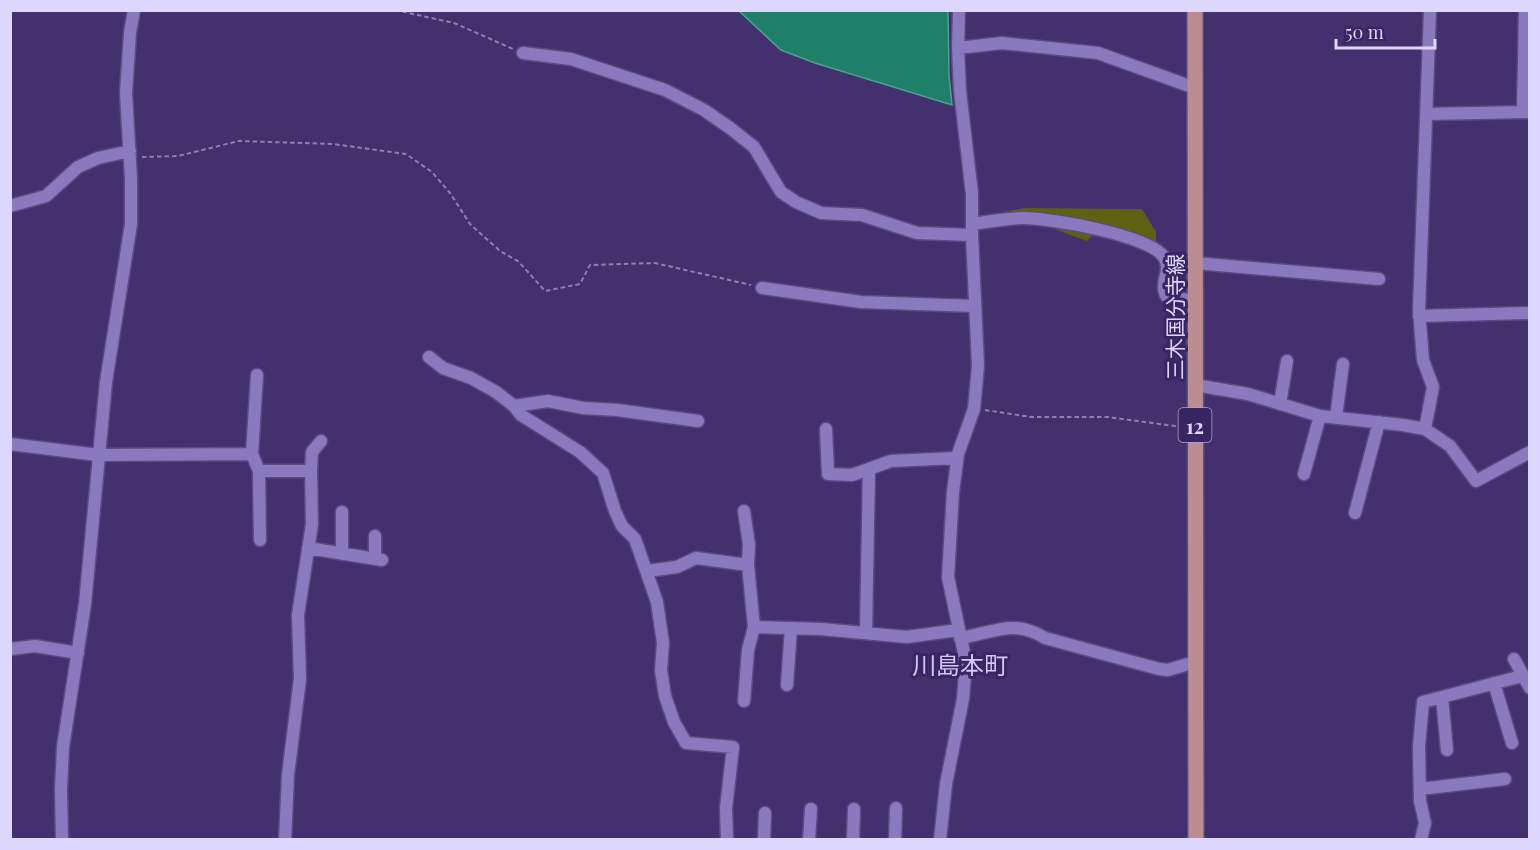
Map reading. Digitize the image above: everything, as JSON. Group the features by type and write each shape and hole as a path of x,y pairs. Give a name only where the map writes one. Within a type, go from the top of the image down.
{"main road":[{"name":"三木国分寺線","path":"1195,10 1196,840"}],"street":[{"path":"62,840 63,747 90,561 106,382 130,224 130,154 126,93 134,10"},
{"path":"940,840 946,784 966,674 948,577 953,492 957,458 974,409 978,366 974,306 972,194 963,125 958,48 959,10"},
{"path":"1425,429 1433,387 1423,360 1419,316 1430,10"},
{"path":"1427,114 1526,112 1525,10"},
{"path":"958,48 1002,43 1098,53 1195,88"},
{"path":"524,53 582,62 665,90 704,110 754,147 781,192 796,202 821,213 862,215 917,232 972,230 1022,218 1052,220 1127,237 1151,247 1162,255 1167,269 1163,282 1163,291 1167,297 1195,301"},
{"path":"10,206 46,196 78,167 98,158 130,154"},
{"path":"1195,263 1379,279"},
{"path":"762,288 861,302 974,306"},
{"path":"1419,316 1530,313"},
{"path":"429,357 443,368 471,378 496,392 514,405 521,415 580,452 603,473 615,511 622,526 634,539 657,602 663,643 661,670 663,688 674,722 686,743 733,747 726,808 727,840"},
{"path":"1280,404 1287,361"},
{"path":"1335,417 1343,364"},
{"path":"257,375 252,454 259,471 260,540"},
{"path":"1195,385 1248,394 1320,416 1425,429 1450,446 1476,482 1530,452"},
{"path":"514,405 548,401 583,408 617,410 698,421"},
{"path":"1304,474 1320,416"},
{"path":"1355,513 1378,422"},
{"path":"826,429 828,474 852,475 891,461 957,458"},
{"path":"285,840 288,775 300,679 298,615 312,524 312,452 321,441"},
{"path":"10,444 98,455 252,454"},
{"path":"866,633 869,469"},
{"path":"259,471 311,471"},
{"path":"744,511 749,544 748,565 754,627 748,650 744,702"},
{"path":"342,512 342,554"},
{"path":"308,548 378,560 375,536"},
{"path":"647,572 677,567 696,558 748,565"},
{"path":"754,627 908,637 983,634 995,628 1016,628 1032,630 1045,638 1160,669 1168,670 1196,662"},
{"path":"787,685 791,628"},
{"path":"10,649 35,646 78,653"},
{"path":"1514,659 1530,688"},
{"path":"1421,840 1425,823 1420,789 1419,746 1423,702 1522,676"},
{"path":"1494,683 1512,743"},
{"path":"1442,697 1447,750"},
{"path":"1420,789 1505,779"},
{"path":"895,840 896,808"},
{"path":"809,840 811,809"},
{"path":"853,840 854,809"},
{"path":"764,840 765,813"}],"path":[{"path":"394,10 454,23 524,53"},
{"path":"130,154 178,156 239,141 333,144 406,154 432,172 450,193 470,224 500,251 519,262 545,291 580,284 590,265 655,263 762,288"},
{"path":"974,409 1031,417 1108,417 1172,427 1195,427"}],"shaded area":[{"path":"739,11 948,11 952,105 815,63 781,50"},
{"path":"1024,208 1142,209 1156,232 1156,246 1100,227 1087,241 1038,223 989,219 1004,212"}],"district":[{"name":"川島本町","path":"960,664"}]}
